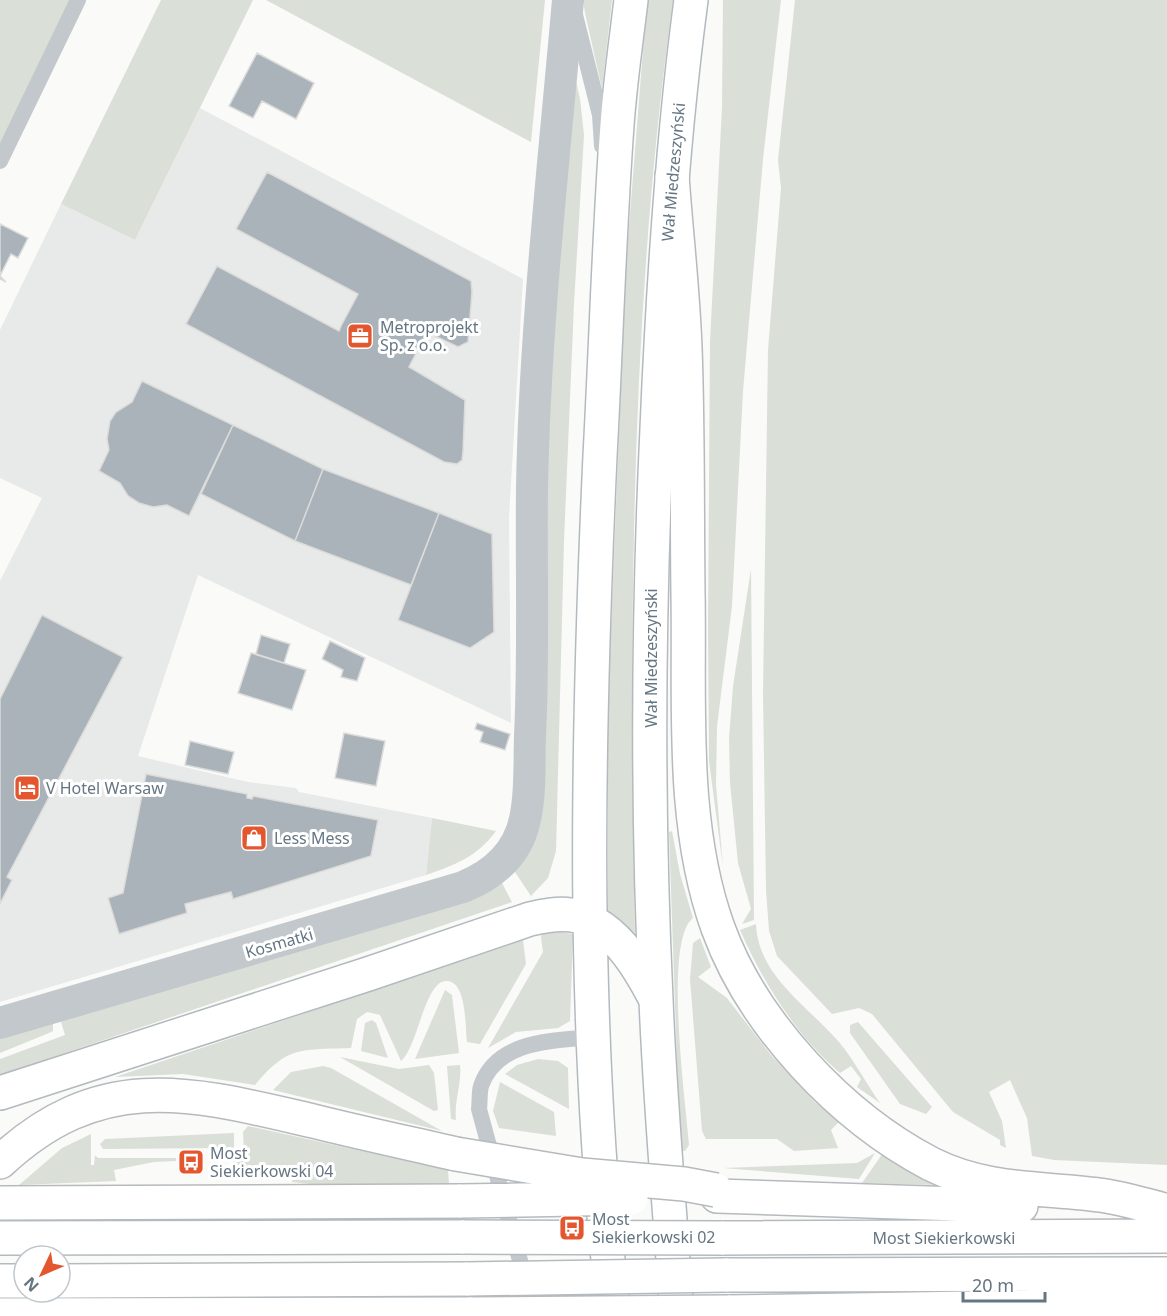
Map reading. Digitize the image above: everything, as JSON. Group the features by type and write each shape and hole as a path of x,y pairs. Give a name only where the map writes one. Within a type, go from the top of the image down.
{"main road":[{"path":"614,1316 602,1216 594,1037 591,921 591,659 617,122 631,0"},
{"name":"Wał Miedzeszyński","path":"677,1316 656,999 650,682 652,536 662,318 672,176 690,0"},
{"path":"672,176 685,345 691,765 696,835 715,919 749,991 780,1036 816,1078 848,1107 888,1137 986,1194"},
{"path":"6,1092 530,919 572,915 591,921 606,930 635,964 656,999"},
{"path":"0,1162 54,1121 99,1103 132,1096 199,1096 237,1102 456,1154 582,1175 684,1184 726,1194"},
{"path":"0,1203 461,1201 726,1194 986,1194 1166,1219"},
{"name":"Most Siekierkowski","path":"0,1238 986,1238 1166,1219"},
{"path":"72,1281 468,1280 725,1275 1167,1274"},
{"path":"0,1315 564,1315 1167,1306"},
{"path":"1093,1316 1167,1306"}],"street":[{"name":"Kosmatki","path":"0,1023 463,886 484,878 510,854 519,838 526,817 533,682 532,486 539,333 570,0"}],"lane":[{"path":"0,161 78,0"},
{"path":"570,0 600,115 609,266"},
{"path":"535,1316 479,1109 481,1086 492,1067 520,1047 594,1037"}],"shaded area":[{"path":"0,0 70,0 0,143"},
{"path":"161,0 253,0 135,240 61,204"},
{"path":"266,0 545,0 531,142"},
{"path":"583,0 612,0 602,89 585,13"},
{"path":"647,0 673,0 648,233 640,351 632,703 635,938 608,912 608,700 626,264"},
{"path":"723,0 781,0 763,159 743,391 732,606 717,726 716,785 723,867 709,761 708,627 710,342 722,107"},
{"path":"795,0 1167,0 1167,1165 1054,1160 1032,1156 1027,1118 1010,1080 989,1092 1002,1121 1006,1148 1000,1145 1000,1140 953,1112 872,1014 859,1008 832,1014 777,956 769,931 766,890 763,693 768,350 781,188 778,160"},
{"path":"573,68 580,99 584,135 564,541 556,851 548,878 531,896 515,872 545,569 548,409"},
{"path":"200,108 523,279 509,518 511,723 198,575 138,756 248,782 296,788 299,792 432,818 426,875 0,1002 0,581 42,498 0,478 0,330 61,204 135,240"},
{"path":"751,569 754,920 742,924 751,909 738,863 730,783 729,739 733,686"},
{"path":"432,818 496,831 473,854 426,875"},
{"path":"672,831 680,874 693,918 684,933 679,957 679,1025 689,1145 685,1151 680,1151 669,832"},
{"path":"502,883 512,902 0,1075 0,1059 65,1035 61,1022 64,1020 474,898"},
{"path":"756,924 759,943 775,975 839,1042 880,1103 857,1087 861,1079 851,1066 840,1073 824,1058 782,1007 759,970 740,930"},
{"path":"560,932 573,934 570,1021 558,1028 516,1032 488,1048 543,952 542,934"},
{"path":"700,938 711,967 698,977 727,998 771,1055 815,1102 839,1122 831,1130 838,1148 794,1151 777,1139 706,1139 702,1131 690,979 693,943"},
{"path":"523,940 526,964 480,1044 467,1042 462,997 454,983 447,981 439,983 433,991 407,1053 401,1061 380,1015 367,1012 357,1019 351,1048 297,1052 277,1063 255,1085 183,1074 115,1077"},
{"path":"445,990 452,995 459,1053 415,1059"},
{"path":"372,1020 376,1023 388,1058 361,1051 365,1023"},
{"path":"858,1022 932,1107 926,1114 900,1104 850,1033 850,1025"},
{"path":"53,1023 53,1031 0,1053 0,1039"},
{"path":"340,1057 399,1069 429,1065 434,1073 438,1110 434,1111"},
{"path":"538,1059 558,1061 568,1068 569,1109 505,1074 517,1065"},
{"path":"460,1065 456,1120 451,1119 447,1066"},
{"path":"323,1066 331,1068 442,1131 273,1090 291,1072"},
{"path":"500,1082 554,1112 556,1136 499,1128 493,1111"},
{"path":"248,1126 448,1170 449,1184 328,1186 292,1182 293,1175 239,1168 233,1162 244,1151 243,1132"},
{"path":"234,1133 234,1147 225,1155 218,1148 103,1149 100,1144 105,1139"},
{"path":"91,1134 91,1165 94,1165 95,1155 98,1158 176,1158 176,1161 154,1162 114,1170 116,1181 19,1185 62,1148"},
{"path":"875,1153 859,1179 723,1168 857,1163"},
{"path":"883,1153 938,1185 862,1183"}],"building":[{"path":"257,53 314,83 296,119 262,101 253,118 229,106"},
{"path":"267,172 471,281 468,342 458,347 427,332 409,367 465,400 462,460 457,464 444,462 186,324 217,266 339,331 358,294 236,229"},
{"path":"0,224 28,238 18,258 11,254 0,276"},
{"path":"142,381 233,425 189,516 167,505 153,507 139,503 128,496 120,483 99,471 109,450 107,439 110,421 116,412 132,402"},
{"path":"233,425 323,469 295,541 201,494"},
{"path":"323,469 439,513 411,585 295,541"},
{"path":"439,513 492,534 494,632 470,648 398,620"},
{"name":"V Hotel Warsaw","path":"42,615 123,657 7,877 12,880 0,904 0,699"},
{"path":"261,635 290,644 284,663 256,654"},
{"path":"330,641 365,658 357,681 341,677 343,670 322,659"},
{"path":"251,653 306,670 292,710 238,693"},
{"path":"477,723 510,734 505,750 480,742 483,732 475,729"},
{"path":"344,733 385,741 376,786 335,778"},
{"path":"190,741 234,752 228,774 185,765"},
{"name":"Less Mess","path":"146,774 247,794 247,798 252,799 253,796 378,820 371,856 233,899 231,892 185,904 187,913 119,934 108,898 123,893"}],"place":[{"name":"Metroprojekt Sp. z o.o.","path":"360,336"},
{"name":"V Hotel Warsaw","path":"27,788"},
{"name":"Less Mess","path":"254,838"},
{"name":"Most Siekierkowski 04","path":"191,1162"},
{"name":"Most Siekierkowski 02","path":"572,1228"}]}
